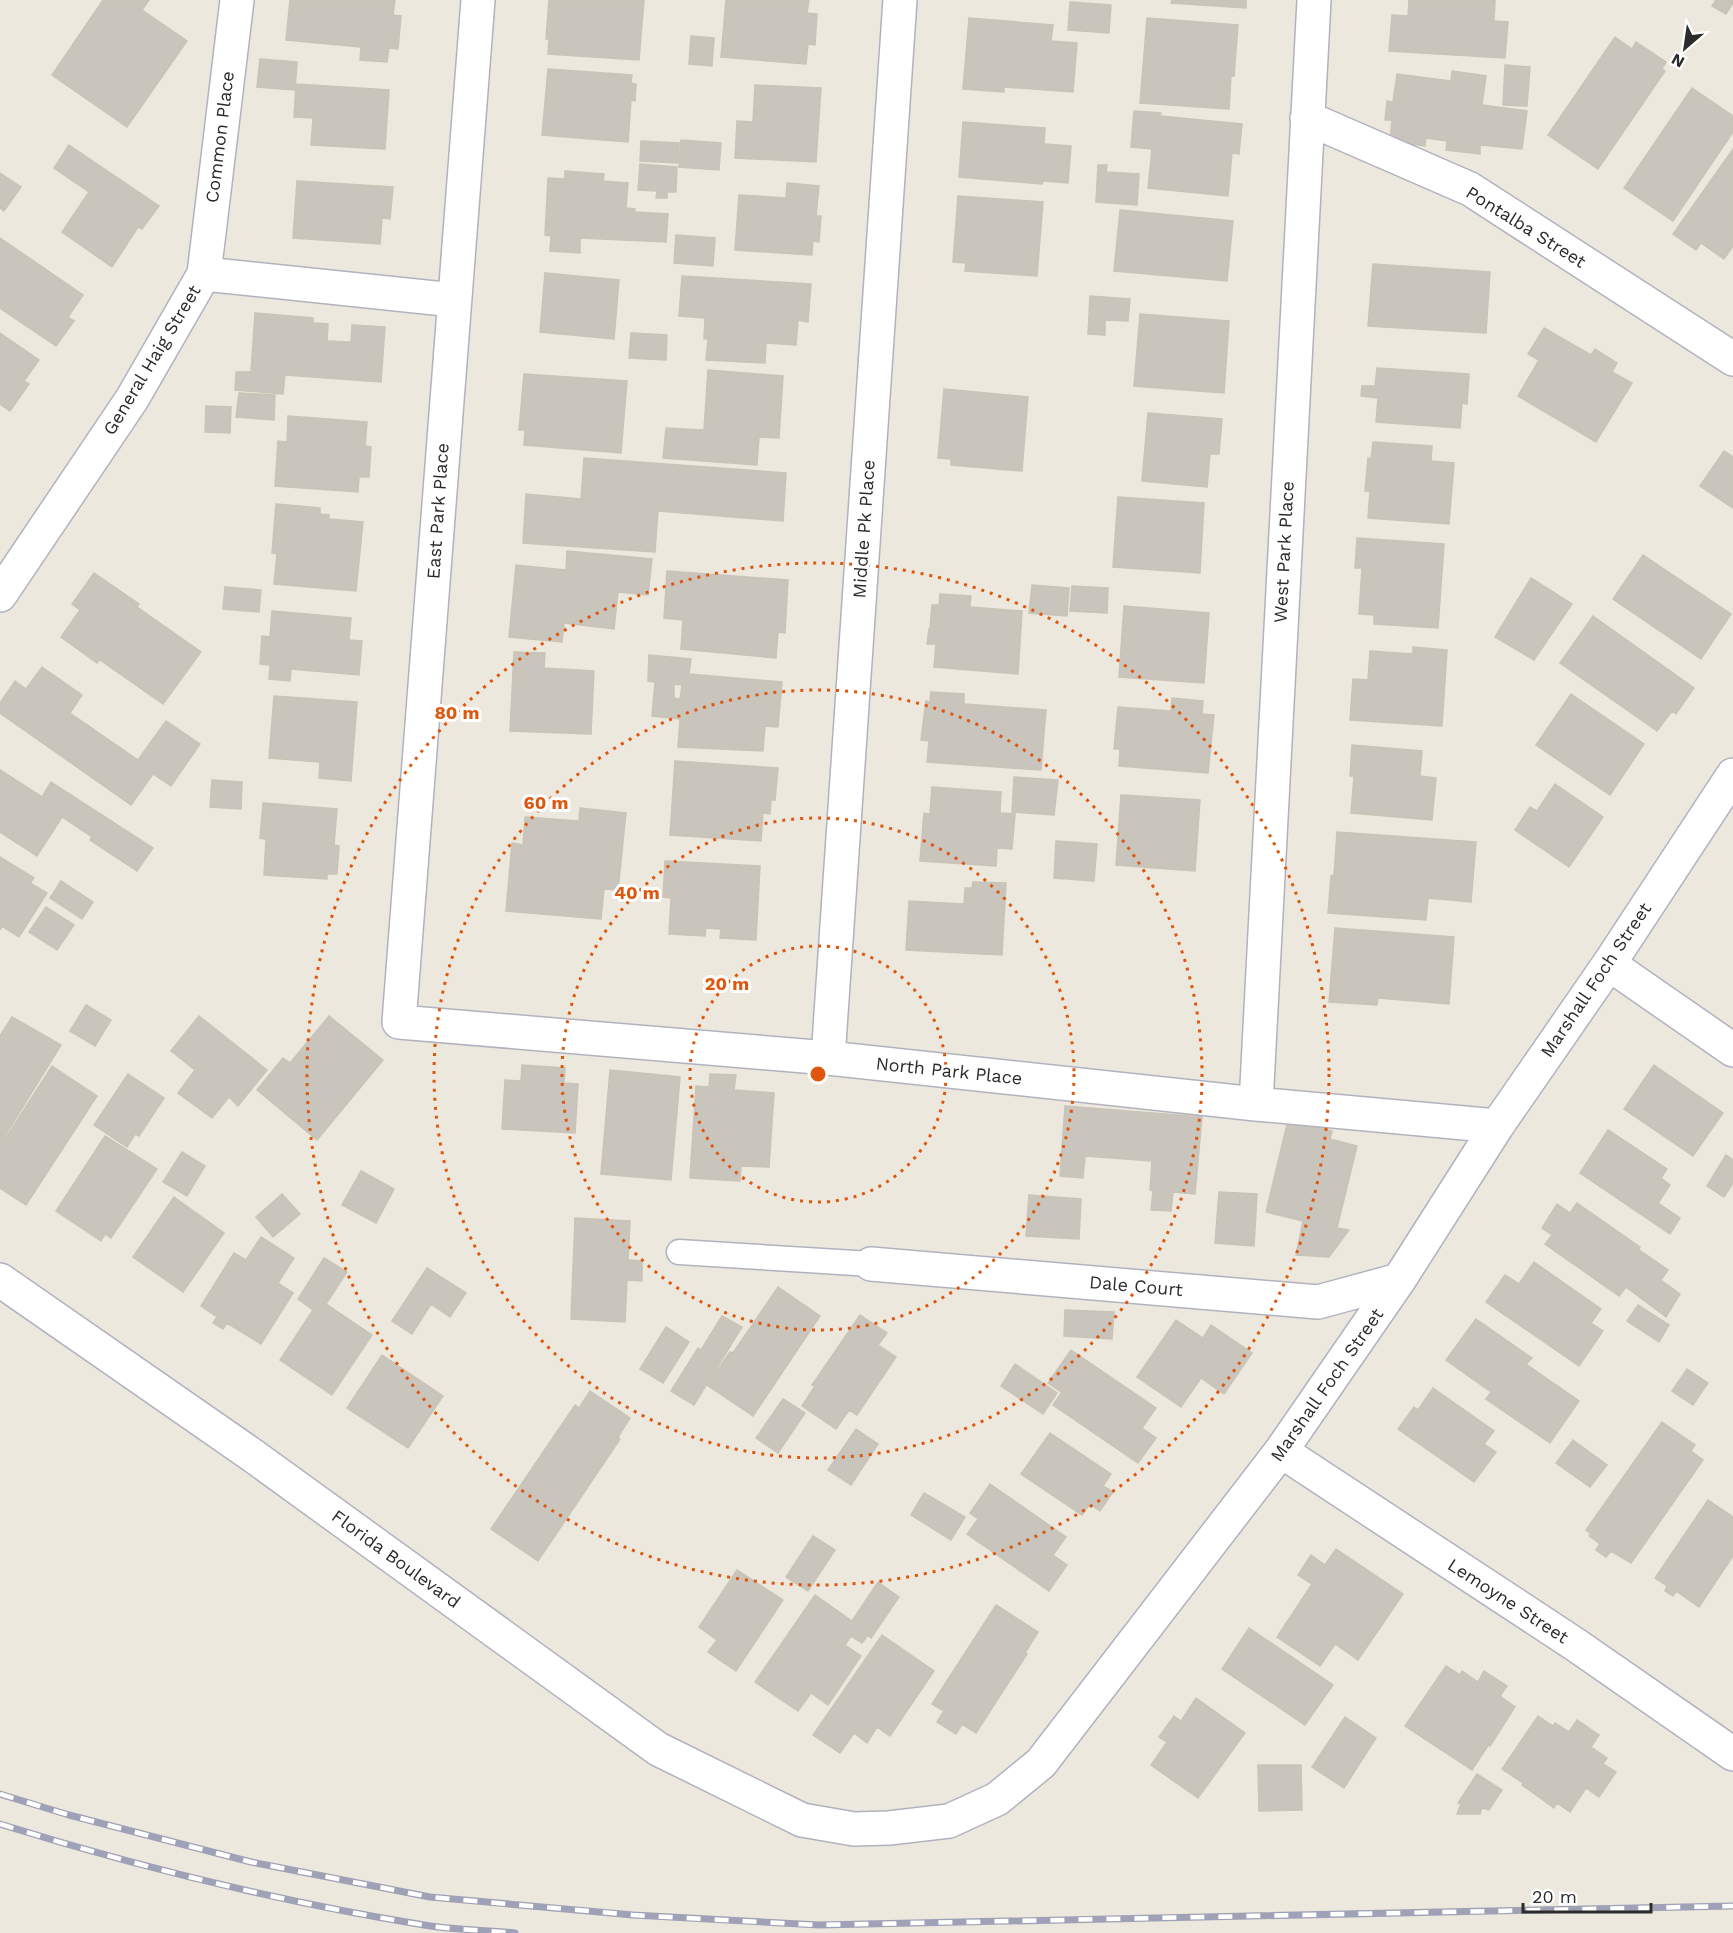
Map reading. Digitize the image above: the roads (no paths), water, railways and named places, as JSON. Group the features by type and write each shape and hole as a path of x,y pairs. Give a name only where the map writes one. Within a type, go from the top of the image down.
{"street":[{"name":"Common Place","path":"204,274 237,0"},
{"name":"East Park Place","path":"399,1022 478,0"},
{"name":"Middle Pk Place","path":"828,1058 900,0"},
{"name":"West Park Place","path":"1256,1104 1314,0"},
{"name":"Pontalba Street","path":"1307,118 1470,189 1733,359"},
{"name":"General Haig Street","path":"0,595 132,399 204,274 454,300"},
{"name":"Marshall Foch Street","path":"802,1820 854,1828 889,1828 949,1821 997,1799 1041,1763 1281,1451 1399,1280 1497,1126 1609,964 1733,775"},
{"path":"1609,964 1733,1050"},
{"name":"North Park Place","path":"399,1022 828,1058 1256,1104 1497,1126"},
{"name":"Dale Court","path":"871,1264 1318,1302 1399,1280"},
{"name":"Florida Boulevard","path":"0,1280 252,1455 658,1749 802,1820"},
{"name":"Lemoyne Street","path":"1281,1451 1576,1646 1733,1754"}],"lane":[{"path":"679,1252 871,1264"}],"railway":[{"path":"0,1794 69,1815 251,1862 430,1897 633,1915 819,1925 1733,1906"},
{"path":"0,1824 158,1869 317,1906 435,1927 515,1933"}]}
